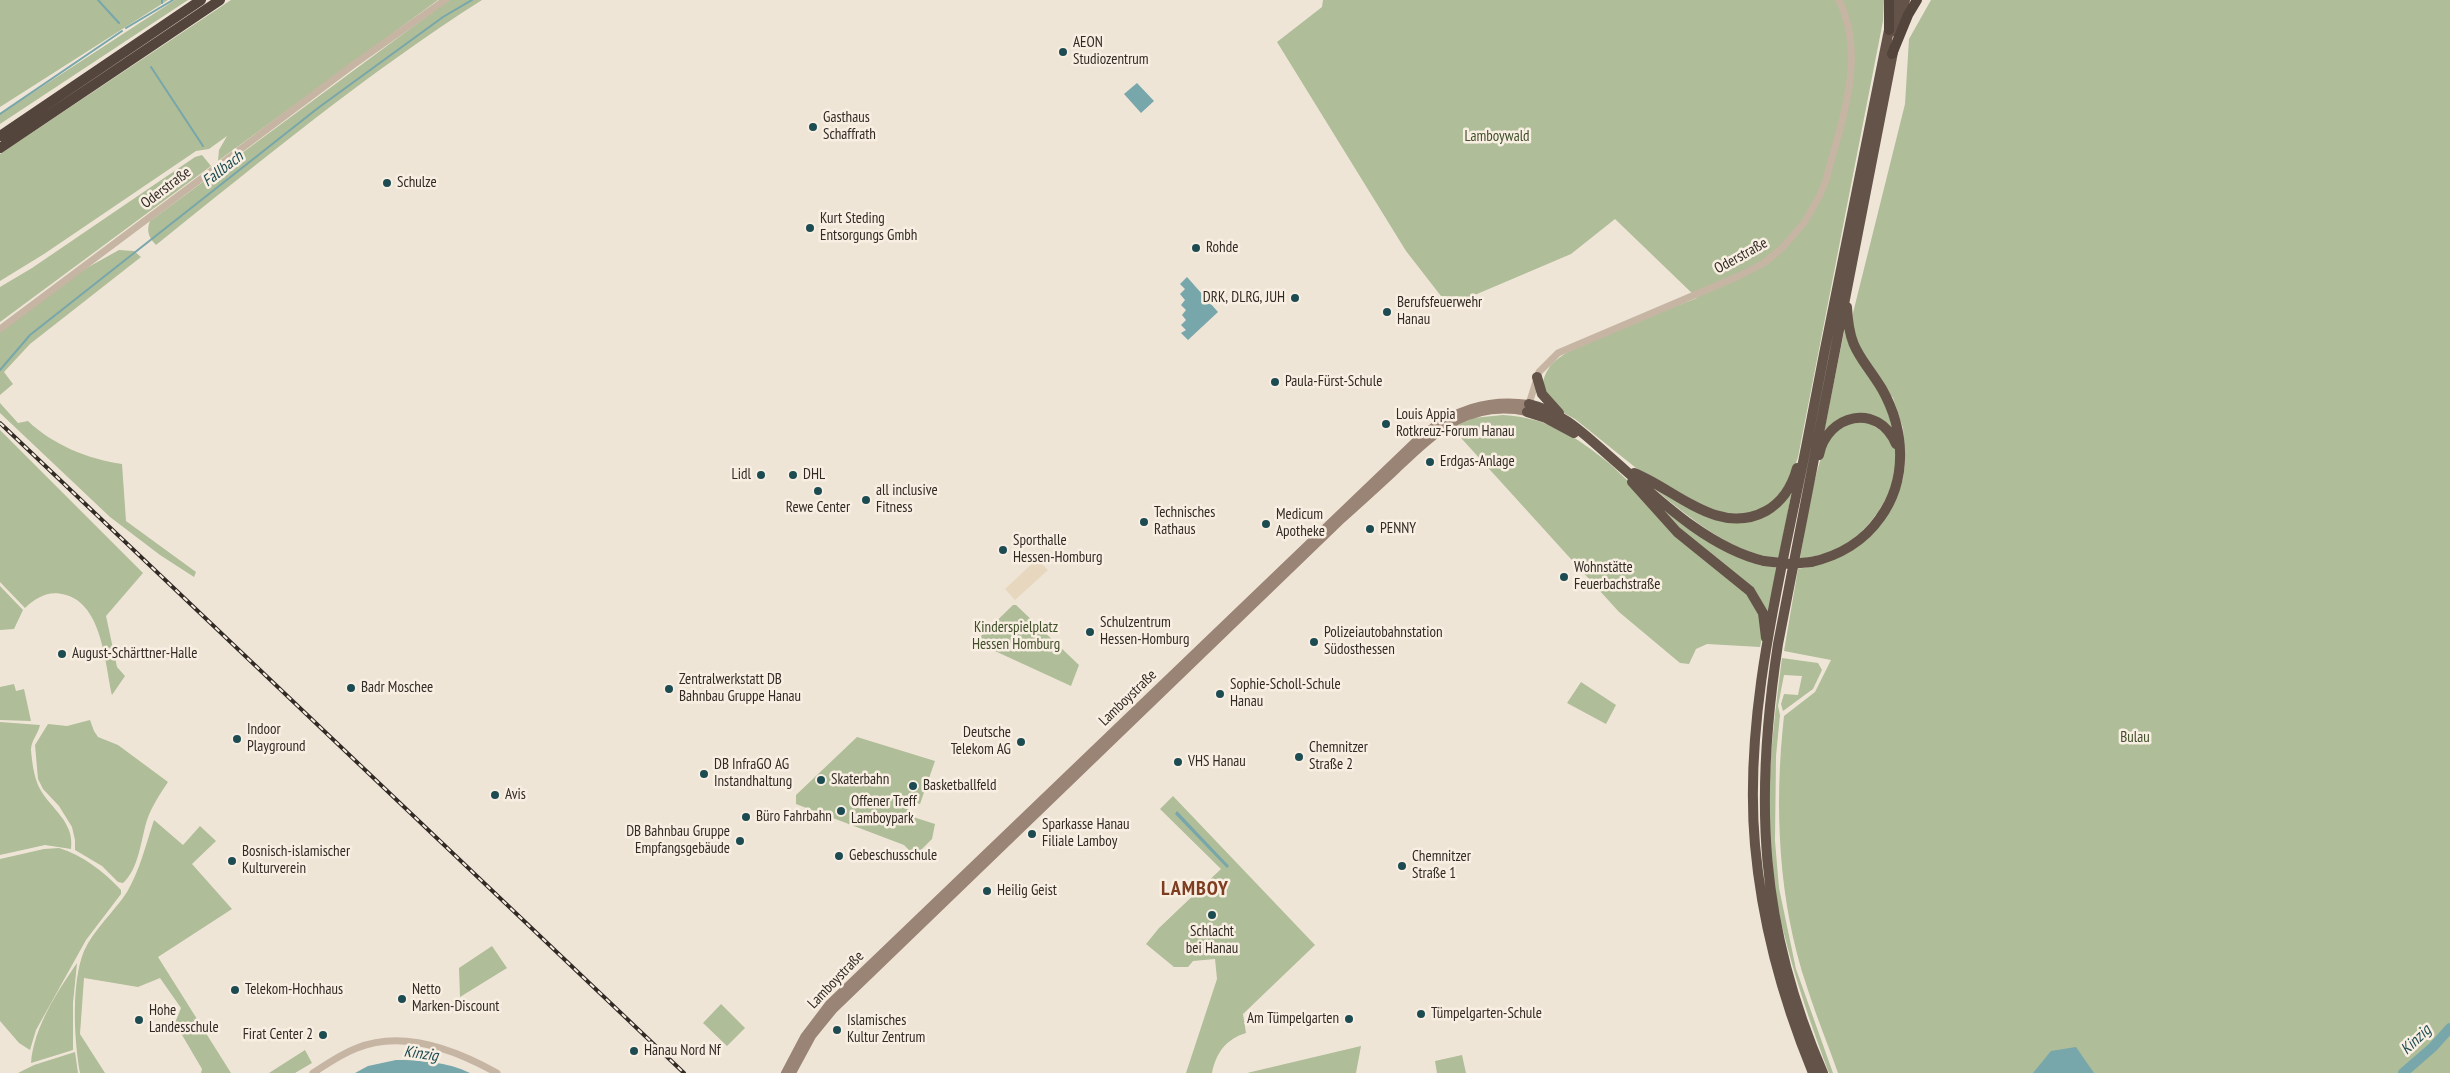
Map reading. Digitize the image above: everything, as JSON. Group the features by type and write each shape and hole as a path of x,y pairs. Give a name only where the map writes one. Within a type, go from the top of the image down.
{"highway":[{"path":"0,136 201,0"},
{"path":"0,148 220,0"},
{"path":"1889,0 1889,30"},
{"path":"1813,1073 1779,980 1763,908 1755,842 1756,740 1768,647 1895,0"},
{"path":"1823,1073 1800,1011 1779,939 1772,904 1764,841 1764,770 1770,696 1810,473 1892,54 1905,0"},
{"path":"1892,54 1917,0"},
{"path":"1528,408 1548,410 1585,433 1623,468 1712,539 1733,551 1764,561 1790,564 1828,558 1852,546 1878,522 1896,487 1900,457 1897,430 1888,403 1851,339 1844,299"},
{"path":"1537,377 1542,394 1563,418"},
{"path":"1528,408 1598,446"},
{"path":"1810,473 1829,434 1837,426 1852,418 1867,418 1881,424 1894,440 1900,457"},
{"path":"1623,468 1642,476 1703,510 1717,515 1740,519 1756,516 1776,504 1790,486 1805,454"},
{"path":"1623,468 1632,482 1676,532 1735,576 1750,590 1763,613 1768,647"}],"main road":[{"name":"Lamboystraße","path":"785,1073 804,1037 829,1004 1421,436 1452,414 1471,406 1501,402 1528,408"},
{"name":"Lamboystraße","path":"792,1073 812,1036 834,1009 1340,521 1423,444 1449,425 1474,413 1499,409 1528,408"}],"street":[{"name":"Oderstraße","path":"0,328 353,65 445,0"},
{"name":"Oderstraße","path":"1528,408 1537,377 1548,360 1564,350 1752,269 1773,255 1797,232 1811,213 1826,180 1850,79 1852,41 1848,21 1839,0"},
{"path":"313,1073 342,1055 370,1043 401,1041 431,1045 464,1056 497,1073"}],"green space":[{"path":"0,0 168,0 0,107"},
{"path":"175,0 188,0 0,124 0,114"},
{"path":"231,0 438,0 218,161 219,150 227,136 209,149 196,151 44,254 0,281 0,154"},
{"path":"449,0 482,0 356,87 275,149 156,245 148,231 150,221"},
{"name":"Lamboywald","path":"1323,0 1884,0 1883,21 1798,457 1792,476 1771,505 1747,515 1713,511 1636,468 1575,419 1547,404 1543,381 1549,368 1558,359 1594,339 1697,298 1615,219 1571,254 1470,297 1441,296 1406,251 1277,42 1322,7"},
{"name":"Bulau","path":"1931,0 2450,0 2450,1073 1838,1073 1797,954 1784,887 1779,819 1779,784 1784,716 1815,692 1831,660 1784,651 1798,569 1812,566 1846,553 1897,497 1903,479 1905,463 1903,428 1893,398 1861,355 1851,321 1905,104 1909,39"},
{"path":"202,155 211,166 0,322 0,287 32,268 195,157"},
{"path":"119,250 134,251 141,257 30,344 4,372 13,384 0,395 0,331 83,270"},
{"path":"1846,322 1883,398 1897,441 1857,415 1823,437"},
{"path":"0,403 18,423 28,421 48,437 72,450 96,459 122,464 126,521 196,572 194,577 160,555 110,517 0,413"},
{"path":"1503,415 1548,424 1573,437 1610,464 1756,602 1763,633 1760,647 1707,644 1696,649 1689,664 1680,663 1619,612 1452,428 1473,418"},
{"path":"1864,420 1883,428 1894,442 1897,456 1896,472 1891,488 1874,518 1853,539 1841,547 1828,552 1800,559 1813,487 1825,448 1832,434 1841,426"},
{"path":"0,430 143,573 106,616 117,667 125,676 112,695 100,637 95,623 87,610 78,601 66,595 54,593 39,598 25,608 0,582"},
{"path":"1642,488 1753,562 1777,568 1768,618 1761,601 1698,547"},
{"path":"1653,488 1738,522 1788,494 1791,495 1779,559 1761,555 1727,542 1712,533"},
{"path":"0,586 23,610 14,629 0,630"},
{"name":"Kinderspielplatz Hessen Homburg","path":"1013,605 1016,605 1079,665 1071,686 984,646 979,638"},
{"path":"1782,658 1818,663 1822,670 1813,689 1783,711 1781,704 1784,694 1798,695 1802,676 1784,675 1778,706 1780,715 1776,756 1775,841 1779,888 1796,969 1833,1073 1829,1073 1791,960 1777,902 1768,843 1771,763"},
{"path":"1581,682 1616,705 1606,724 1567,703"},
{"path":"14,684 16,691 24,689 31,721 0,720 0,687"},
{"path":"90,720 98,737 118,745 168,782 149,815 133,870 123,883 118,882 102,866 75,850 72,827 59,806 43,789 38,779 35,745 48,724 67,726"},
{"path":"0,722 40,725 31,747 35,775 40,789 66,823 71,839 71,849 45,845 0,855"},
{"path":"857,737 935,761 920,804 907,800 903,805 904,808 912,811 910,816 935,824 932,839 915,856 904,845 796,804 796,795"},
{"path":"1173,796 1315,945 1243,1014 1246,1033 1233,1039 1223,1048 1216,1059 1212,1073 1186,1073 1217,979 1215,959 1193,961 1188,967 1174,967 1146,944 1159,928 1221,869 1160,809"},
{"path":"154,820 183,845 200,826 216,841 192,864 232,909 158,957 231,1073 201,1073 202,1069 175,1023 181,1008 160,978 138,987 84,978 80,1034 105,1073 80,1073 76,1044 75,995 80,964 88,943 132,884"},
{"path":"59,848 77,855 93,865 121,890 121,894 86,940 36,1030 30,1050 19,1043 0,1021 0,859 44,849"},
{"path":"492,946 507,968 460,997 459,968"},
{"path":"77,963 73,1003 73,1050 31,1063 33,1050 42,1023 54,998"},
{"path":"721,1004 745,1028 727,1046 703,1023"},
{"path":"1361,1046 1356,1073 1247,1073"},
{"path":"305,1050 312,1063 295,1073 269,1073"},
{"path":"75,1052 78,1073 18,1073 34,1065"},
{"path":"1462,1055 1466,1073 1437,1073 1435,1061"}],"shaded area":[{"path":"1037,559 1048,570 1015,600 1005,589"}],"water":[{"path":"1137,83 1154,101 1141,113 1124,94"},
{"path":"1187,277 1218,312 1188,340 1181,333 1186,330 1181,325 1186,320 1182,315 1186,310 1181,305 1185,300 1180,294 1185,289 1180,284"},
{"path":"1177,811 1229,866 1227,868 1175,814"},
{"path":"2076,1047 2094,1073 2033,1073 2051,1051"},
{"path":"396,1060 443,1064 470,1073 355,1073 368,1066"}],"waterway":[{"path":"98,0 119,23"},
{"path":"126,28 173,0"},
{"name":"Fallbach","path":"0,370 30,335 318,108 443,17 472,0"},
{"path":"0,114 122,31"},
{"path":"151,67 203,146"},
{"name":"Kinzig","path":"2403,1073 2433,1047 2450,1028"}],"railway":[{"path":"0,423 684,1073"}],"place":[{"name":"AEON Studiozentrum","path":"1063,52"},
{"name":"Gasthaus Schaffrath","path":"813,127"},
{"name":"Schulze","path":"387,183"},
{"name":"Kurt Steding Entsorgungs Gmbh","path":"810,228"},
{"name":"Rohde","path":"1196,248"},
{"name":"DRK, DLRG, JUH","path":"1295,298"},
{"name":"Berufsfeuerwehr Hanau","path":"1387,312"},
{"name":"Paula-Fürst-Schule","path":"1275,382"},
{"name":"Louis Appia Rotkreuz-Forum Hanau","path":"1386,424"},
{"name":"Erdgas-Anlage","path":"1430,462"},
{"name":"Lidl","path":"761,475"},
{"name":"DHL","path":"793,475"},
{"name":"Rewe Center","path":"818,491"},
{"name":"all inclusive Fitness","path":"866,500"},
{"name":"Technisches Rathaus","path":"1144,522"},
{"name":"Medicum Apotheke","path":"1266,524"},
{"name":"PENNY","path":"1370,529"},
{"name":"Sporthalle Hessen-Homburg","path":"1003,550"},
{"name":"Wohnstätte Feuerbachstraße","path":"1564,577"},
{"name":"Schulzentrum Hessen-Homburg","path":"1090,632"},
{"name":"Polizeiautobahnstation Südosthessen","path":"1314,642"},
{"name":"August-Schärttner-Halle","path":"62,654"},
{"name":"Badr Moschee","path":"351,688"},
{"name":"Zentralwerkstatt DB Bahnbau Gruppe Hanau","path":"669,689"},
{"name":"Sophie-Scholl-Schule Hanau","path":"1220,694"},
{"name":"Indoor Playground","path":"237,739"},
{"name":"Deutsche Telekom AG","path":"1021,742"},
{"name":"Chemnitzer Straße 2","path":"1299,757"},
{"name":"VHS Hanau","path":"1178,762"},
{"name":"DB InfraGO AG Instandhaltung","path":"704,774"},
{"name":"Skaterbahn","path":"821,780"},
{"name":"Basketballfeld","path":"913,786"},
{"name":"Avis","path":"495,795"},
{"name":"Offener Treff Lamboypark","path":"841,811"},
{"name":"Büro Fahrbahn","path":"746,817"},
{"name":"Sparkasse Hanau Filiale Lamboy","path":"1032,834"},
{"name":"DB Bahnbau Gruppe Empfangsgebäude","path":"740,841"},
{"name":"Gebeschusschule","path":"839,856"},
{"name":"Bosnisch-islamischer Kulturverein","path":"232,861"},
{"name":"Chemnitzer Straße 1","path":"1402,866"},
{"name":"Heilig Geist","path":"987,891"},
{"name":"Schlacht bei Hanau","path":"1212,915"},
{"name":"Telekom-Hochhaus","path":"235,990"},
{"name":"Netto Marken-Discount","path":"402,999"},
{"name":"Tümpelgarten-Schule","path":"1421,1014"},
{"name":"Am Tümpelgarten","path":"1349,1019"},
{"name":"Hohe Landesschule","path":"139,1020"},
{"name":"Islamisches Kultur Zentrum","path":"837,1030"},
{"name":"Firat Center 2","path":"323,1035"},
{"name":"Hanau Nord Nf","path":"634,1051"}],"district":[{"name":"LAMBOY","path":"1195,889"}]}
